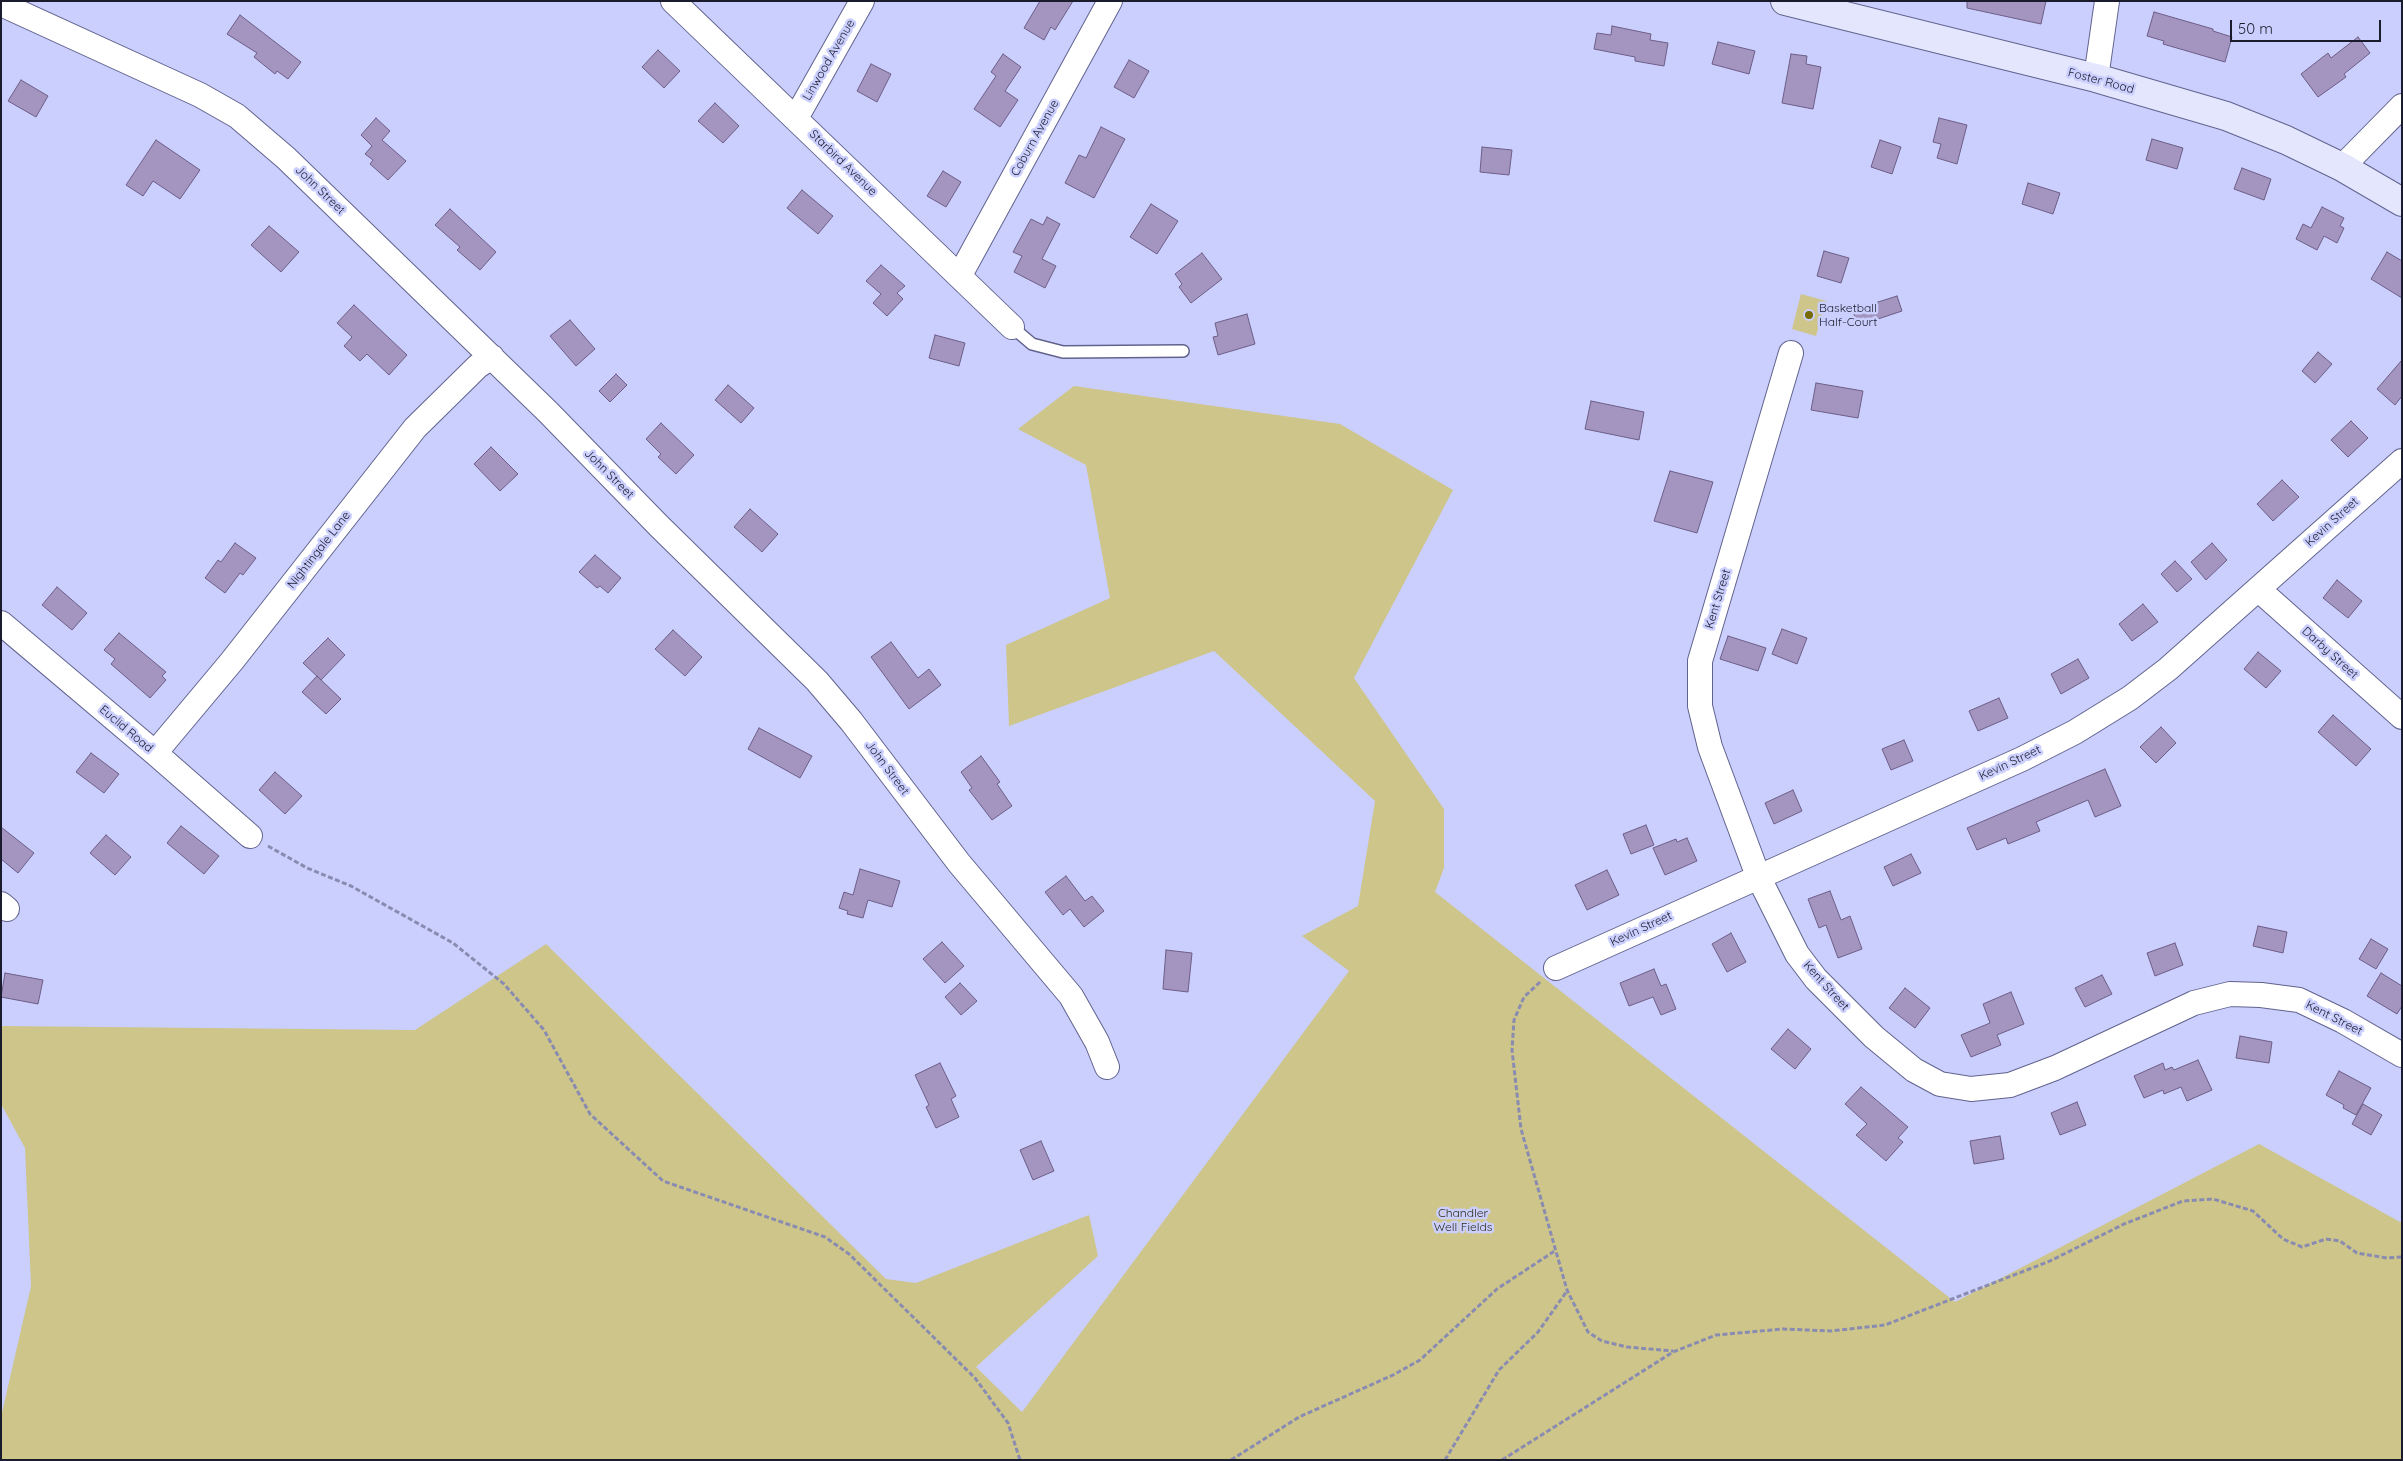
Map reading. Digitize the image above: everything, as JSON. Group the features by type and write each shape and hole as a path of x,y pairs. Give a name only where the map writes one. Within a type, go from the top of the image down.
{"street":[{"name":"Starbird Avenue","path":"673,1 1012,327"},
{"name":"Linwood Avenue","path":"796,118 862,1"},
{"name":"Coburn Avenue","path":"960,275 1110,1"},
{"name":"Foster Road","path":"1785,1 1814,5 2096,78 2226,116 2286,140 2342,168 2402,202"},
{"path":"2096,78 2108,1"},
{"name":"John Street","path":"1,4 162,76 237,116 286,158 492,357 659,526 817,681 851,720 959,862 1071,996 1097,1042 1107,1067"},
{"path":"2342,168 2402,106"},
{"name":"Kent Street","path":"1792,353 1700,661 1700,706 1710,747 1758,876 1797,954 1816,979 1874,1037 1914,1070 1940,1084 1971,1089 2010,1085 2055,1068 2194,1003 2230,994 2261,995 2299,1000 2342,1021 2402,1055"},
{"name":"Nightingale Lane","path":"155,753 232,661 415,428 478,366 492,357"},
{"name":"Kevin Street","path":"1556,968 2022,759 2075,732 2130,698 2168,669 2402,461"},
{"name":"Darby Street","path":"2258,589 2402,716"},
{"name":"Euclid Road","path":"1,623 250,836"}],"lane":[{"path":"1012,327 1032,344 1062,352 1183,350"}],"path":[{"path":"250,836 307,868 351,886 453,942 504,984 544,1030 590,1114 663,1181 826,1237 849,1254 975,1378 1008,1422 1020,1460"},
{"path":"1556,968 1524,997 1514,1020 1512,1050 1521,1129 1568,1290 1588,1332 1602,1341 1627,1347 1673,1352"},
{"path":"1502,1460 1673,1352 1716,1335 1783,1330 1831,1331 1886,1325 2050,1260 2124,1224 2184,1201 2213,1199 2253,1212 2283,1239 2302,1247 2326,1239 2340,1241 2357,1253 2387,1258 2402,1257"},
{"path":"1231,1460 1299,1417 1393,1375 1420,1360 1497,1289 1556,1250"},
{"path":"1445,1460 1500,1370 1538,1332 1568,1290"}],"green space":[{"name":"Basketball Half-Court","path":"1801,294 1826,301 1816,336 1792,329"},
{"name":"Chandler Well Fields","path":"1074,386 1340,424 1453,490 1354,678 1444,809 1444,868 1435,892 1955,1302 2259,1144 2402,1223 2402,1460 1,1460 1,1417 31,1286 25,1148 1,1104 1,1026 415,1030 546,944 886,1279 916,1283 1089,1215 1098,1256 976,1367 1022,1412 1349,971 1302,936 1358,906 1375,801 1214,651 1009,726 1006,645 1110,598 1086,465 1018,429"}],"building":[{"path":"1040,1 1073,1 1055,30 1051,27 1044,40 1024,28"},
{"path":"1967,1 2046,1 2041,24 1967,8"},
{"path":"2154,12 2213,29 2213,31 2232,37 2225,62 2163,44 2164,41 2147,36"},
{"path":"240,15 301,62 288,79 277,71 275,74 254,57 257,53 227,34"},
{"path":"1612,26 1651,34 1650,40 1668,43 1664,66 1635,61 1635,57 1594,49 1597,33 1611,35"},
{"path":"2358,37 2370,53 2344,74 2346,77 2318,97 2301,74 2328,53 2331,58"},
{"path":"1718,42 1755,51 1749,74 1712,64"},
{"path":"658,50 680,71 664,88 642,67"},
{"path":"1003,54 1021,67 1005,91 1018,100 1000,127 974,109 996,76 991,72"},
{"path":"1791,54 1807,56 1806,64 1821,67 1813,109 1782,103"},
{"path":"1129,60 1149,71 1134,98 1114,87"},
{"path":"871,64 891,74 877,102 857,91"},
{"path":"21,80 48,96 36,117 8,101"},
{"path":"715,103 739,126 723,143 698,121"},
{"path":"376,118 390,131 382,140 406,161 388,180 370,164 373,160 365,154 372,146 361,135"},
{"path":"1939,118 1967,125 1957,164 1937,158 1941,144 1933,142"},
{"path":"1101,127 1125,139 1094,198 1065,183 1079,155 1086,158"},
{"path":"2152,139 2183,148 2177,169 2146,160"},
{"path":"156,140 200,170 180,199 153,181 143,196 126,185"},
{"path":"1880,140 1901,147 1892,174 1871,167"},
{"path":"1482,147 1512,150 1509,175 1480,172"},
{"path":"2242,168 2271,179 2264,200 2234,189"},
{"path":"943,171 961,182 946,207 927,196"},
{"path":"2028,183 2060,193 2053,214 2022,204"},
{"path":"802,190 833,216 818,234 787,208"},
{"path":"1151,204 1178,221 1157,254 1130,237"},
{"path":"2322,207 2344,218 2340,226 2344,228 2337,243 2324,236 2317,250 2296,239 2303,224 2311,228"},
{"path":"450,209 496,252 480,270 457,250 460,247 435,225"},
{"path":"1047,217 1060,224 1042,259 1056,266 1045,288 1014,272 1022,256 1013,252 1031,219 1043,225"},
{"path":"269,226 299,252 281,272 251,245"},
{"path":"1824,251 1849,258 1841,283 1817,276"},
{"path":"2387,252 2402,261 2402,298 2371,279"},
{"path":"1202,253 1222,279 1191,303 1179,287 1182,284 1175,274"},
{"path":"881,265 905,286 897,293 903,299 887,316 873,303 881,294 866,281"},
{"path":"1897,296 1902,311 1857,326 1853,310"},
{"path":"354,305 407,355 389,375 367,354 360,361 344,346 352,337 337,323"},
{"path":"1247,314 1255,344 1218,355 1213,337 1218,336 1215,323"},
{"path":"570,320 595,349 576,366 550,336"},
{"path":"935,335 965,343 959,366 929,358"},
{"path":"2318,352 2332,364 2315,383 2302,371"},
{"path":"2402,360 2402,396 2395,405 2377,389"},
{"path":"616,374 627,385 610,402 599,391"},
{"path":"1816,383 1863,391 1858,418 1811,410"},
{"path":"728,385 754,408 741,423 715,400"},
{"path":"1591,401 1644,412 1639,440 1585,429"},
{"path":"2351,421 2368,438 2348,457 2331,440"},
{"path":"661,423 694,455 676,474 658,457 661,454 646,439"},
{"path":"491,447 518,474 500,491 474,464"},
{"path":"1670,471 1713,482 1697,533 1654,521"},
{"path":"2282,480 2299,497 2273,521 2257,504"},
{"path":"750,509 778,534 762,552 734,527"},
{"path":"235,543 256,558 243,575 240,573 225,593 205,578 218,560 221,562"},
{"path":"2212,543 2227,560 2206,580 2191,562"},
{"path":"595,555 621,578 608,593 600,586 597,588 579,572"},
{"path":"2175,561 2192,579 2177,592 2161,574"},
{"path":"2337,580 2362,601 2348,618 2323,598"},
{"path":"57,587 87,613 72,630 42,605"},
{"path":"2143,604 2158,622 2132,641 2119,624"},
{"path":"1782,629 1807,638 1797,664 1772,654"},
{"path":"673,630 702,657 685,676 655,649"},
{"path":"119,633 166,672 162,676 166,680 150,698 111,664 115,659 104,650"},
{"path":"1728,636 1766,648 1758,671 1720,659"},
{"path":"328,638 345,655 321,680 303,663"},
{"path":"891,642 918,678 929,669 941,685 909,709 871,657"},
{"path":"2258,652 2281,671 2266,688 2244,669"},
{"path":"2078,659 2089,678 2061,694 2051,674"},
{"path":"317,676 341,699 326,714 302,692"},
{"path":"1999,698 2008,718 1978,731 1969,711"},
{"path":"2333,715 2371,749 2356,766 2318,732"},
{"path":"2161,727 2176,743 2156,763 2140,747"},
{"path":"759,728 812,756 800,778 748,749"},
{"path":"1904,740 1913,761 1891,770 1882,749"},
{"path":"91,753 119,774 104,793 76,772"},
{"path":"981,756 1000,782 997,784 1012,806 992,820 969,790 972,788 961,772"},
{"path":"2105,769 2121,806 2095,817 2088,800 2036,822 2040,831 2008,844 2006,838 1977,850 1967,828"},
{"path":"275,772 302,796 285,814 259,790"},
{"path":"1793,790 1802,811 1774,824 1765,803"},
{"path":"1646,825 1654,845 1631,854 1623,834"},
{"path":"181,826 219,856 204,874 167,843"},
{"path":"1,827 34,853 18,873 1,859"},
{"path":"106,835 131,857 115,875 90,853"},
{"path":"1687,838 1697,861 1665,875 1653,848 1676,839 1677,842"},
{"path":"1911,854 1921,873 1893,886 1884,867"},
{"path":"860,869 900,881 892,907 868,900 863,918 847,914 848,911 839,908 844,892 853,895"},
{"path":"1607,870 1619,895 1587,910 1575,885"},
{"path":"1066,876 1085,901 1092,896 1104,911 1084,927 1070,909 1063,915 1045,892"},
{"path":"1830,891 1841,920 1850,916 1862,949 1838,958 1826,925 1819,928 1808,899"},
{"path":"2258,926 2287,932 2283,953 2253,946"},
{"path":"1731,933 1746,962 1727,972 1712,944"},
{"path":"2371,939 2388,949 2376,969 2359,959"},
{"path":"942,942 964,966 945,983 923,959"},
{"path":"2175,943 2183,965 2155,976 2147,953"},
{"path":"1166,950 1192,953 1188,992 1163,989"},
{"path":"1654,969 1661,986 1666,984 1676,1009 1661,1015 1653,997 1629,1006 1620,983"},
{"path":"5,973 43,980 38,1004 1,997"},
{"path":"2381,973 2402,986 2402,1006 2397,1014 2367,996"},
{"path":"2102,975 2112,994 2085,1007 2075,988"},
{"path":"960,983 977,1001 961,1015 945,997"},
{"path":"1905,988 1930,1008 1915,1028 1889,1008"},
{"path":"2011,992 2024,1024 1997,1035 2001,1045 1971,1057 1961,1035 1990,1023 1983,1004"},
{"path":"1788,1029 1811,1049 1795,1069 1771,1049"},
{"path":"2240,1036 2272,1042 2269,1063 2236,1058"},
{"path":"2198,1060 2212,1090 2187,1101 2181,1087 2164,1094 2163,1090 2144,1098 2134,1076 2163,1063 2165,1070 2172,1067 2174,1070"},
{"path":"940,1063 956,1096 951,1099 959,1117 936,1128 926,1107 929,1105 915,1075"},
{"path":"2339,1071 2371,1088 2356,1115 2343,1108 2344,1105 2326,1095"},
{"path":"1861,1087 1908,1127 1898,1138 1903,1142 1886,1161 1856,1135 1867,1124 1845,1104"},
{"path":"2077,1102 2086,1125 2060,1135 2051,1113"},
{"path":"2363,1104 2382,1115 2371,1135 2352,1124"},
{"path":"2000,1136 2004,1159 1974,1164 1970,1141"},
{"path":"1041,1141 1054,1171 1033,1180 1020,1150"}],"place":[{"name":"Basketball Half-Court","path":"1809,315"}]}
